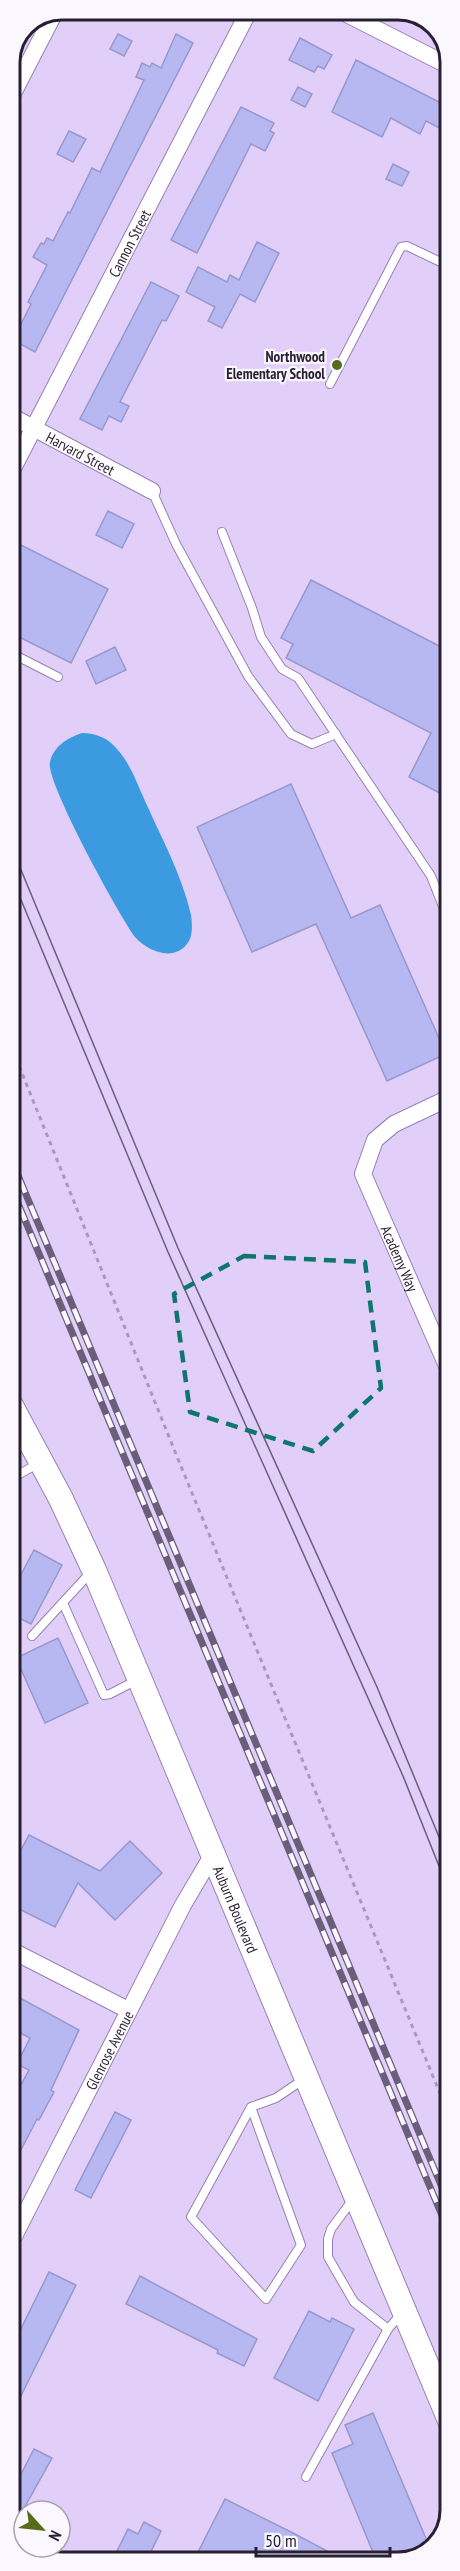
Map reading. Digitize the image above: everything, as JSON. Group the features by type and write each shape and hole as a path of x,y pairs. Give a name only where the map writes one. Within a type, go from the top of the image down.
{"street":[{"name":"Cannon Street","path":"20,455 244,20"},
{"path":"358,20 440,62"},
{"path":"20,80 50,21"},
{"name":"Harvard Street","path":"20,421 152,491"},
{"name":"Academy Way","path":"440,1102 394,1124 375,1140 363,1174 440,1350"},
{"name":"Auburn Boulevard","path":"20,1422 42,1461 94,1570 440,2397"},
{"name":"Glenrose Avenue","path":"20,2224 128,2010 183,1905 213,1854"},
{"path":"20,1955 128,2010"}],"lane":[{"path":"330,384 401,247 407,246 440,262"},
{"path":"152,491 176,544 248,676 291,734 312,744 336,734"},
{"path":"222,532 261,637 282,669 298,678 431,876 440,899"},
{"path":"20,658 58,677"},
{"path":"20,1474 42,1461"},
{"path":"32,1636 94,1570"},
{"path":"63,1603 104,1695 140,1679"},
{"path":"250,2107 301,2245 266,2299 190,2217 250,2107 276,2098 307,2077"},
{"path":"356,2196 331,2229 328,2239 328,2258 354,2302 388,2329"},
{"path":"306,2477 388,2329 404,2311"}],"path":[{"path":"20,1068 186,1480 440,2093"}],"highlighted area":[{"path":"244,1256 365,1262 381,1388 313,1451 190,1412 174,1294"}],"water":[{"path":"82,733 106,739 126,760 171,856 192,921 189,941 177,952 154,951 135,937 100,878 59,795 52,774 50,762 52,756 62,743"}],"building":[{"path":"118,34 132,41 124,56 110,49"},
{"path":"176,34 193,43 35,352 20,344 20,326 31,304 28,302 47,265 33,257 41,243 44,244 47,238 53,241 68,212 70,213 92,168 100,172 144,80 136,77 142,63 150,67 152,63 161,68"},
{"path":"300,38 332,55 324,69 318,66 314,72 289,60"},
{"path":"356,60 440,102 440,128 426,121 420,134 391,118 382,137 332,112"},
{"path":"298,87 312,94 305,107 291,100"},
{"path":"241,107 274,123 270,131 274,133 265,151 251,144 197,253 171,240"},
{"path":"69,131 86,139 73,162 57,154"},
{"path":"393,164 409,172 402,186 386,179"},
{"path":"257,242 279,253 255,302 240,294 222,328 208,321 215,307 186,292 198,267 227,282 230,275 239,280"},
{"path":"151,282 179,296 166,321 162,320 120,402 129,406 121,422 109,416 102,430 80,419"},
{"path":"108,511 134,524 122,548 96,535"},
{"path":"20,545 108,589 71,663 20,638"},
{"path":"311,580 440,646 440,793 409,777 431,733 286,658 293,644 281,638"},
{"path":"115,647 126,670 96,684 86,661"},
{"path":"291,784 351,918 380,905 440,1040 440,1057 387,1081 316,924 252,952 197,827"},
{"path":"34,1550 62,1565 31,1624 20,1618 20,1576"},
{"path":"58,1638 88,1703 45,1723 20,1667 20,1656"},
{"path":"29,1835 100,1871 130,1841 162,1873 115,1920 78,1883 55,1927 20,1910 20,1852"},
{"path":"20,1998 79,2030 51,2090 54,2092 20,2152 20,2087 29,2070 20,2066 20,2058 30,2038 20,2033"},
{"path":"115,2112 131,2120 91,2198 75,2190"},
{"path":"49,2272 76,2285 20,2398 20,2331"},
{"path":"140,2276 257,2339 244,2366 217,2353 218,2350 126,2304"},
{"path":"309,2311 330,2322 332,2318 354,2329 318,2401 274,2378"},
{"path":"373,2413 427,2540 424,2543 404,2551 372,2551 332,2453 353,2444 345,2425"},
{"path":"34,2449 52,2458 29,2499 20,2499 20,2476"},
{"path":"225,2499 327,2551 199,2551"},
{"path":"144,2522 161,2531 151,2551 117,2551 128,2529 138,2534"}],"tram line":[{"path":"20,867 178,1248 377,1687 440,1839"},
{"path":"20,897 168,1252 403,1776 440,1868"}],"railway":[{"path":"20,1180 440,2183"},
{"path":"20,1208 440,2211"}],"place":[{"name":"Northwood Elementary School","path":"337,365"}]}
